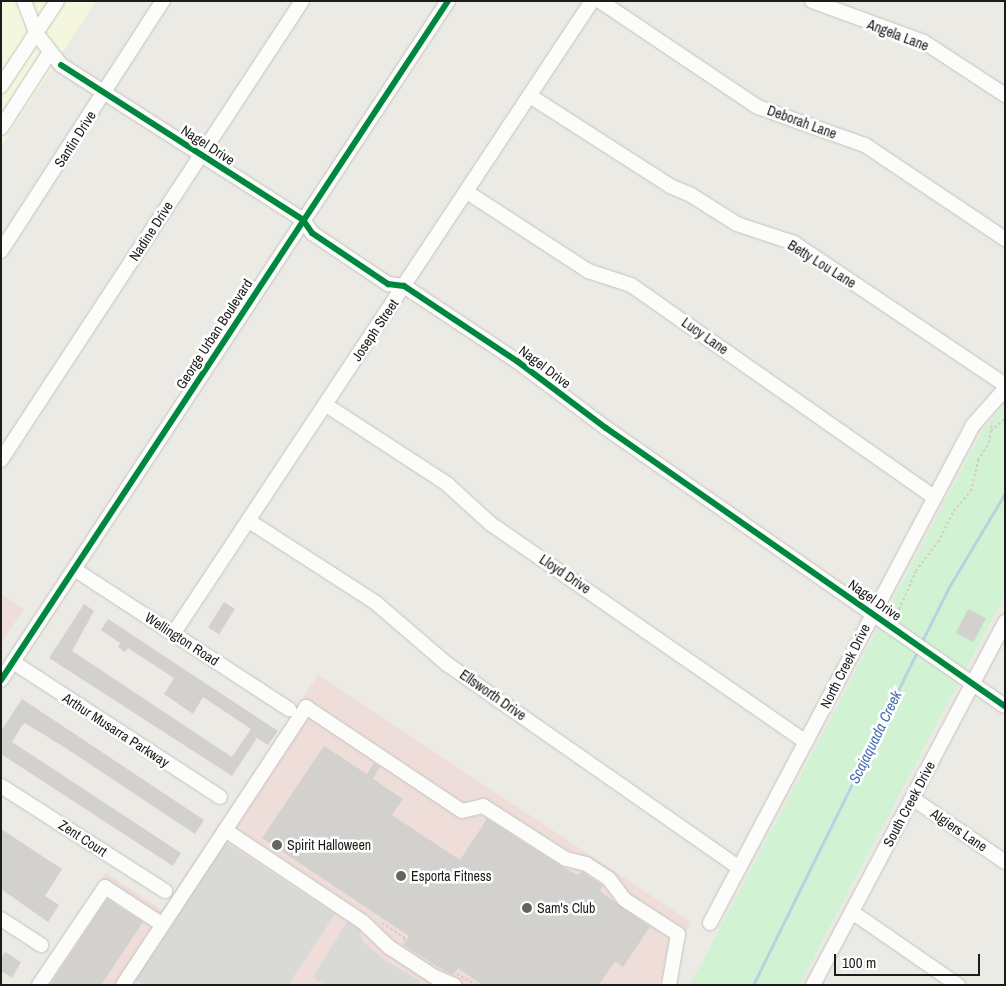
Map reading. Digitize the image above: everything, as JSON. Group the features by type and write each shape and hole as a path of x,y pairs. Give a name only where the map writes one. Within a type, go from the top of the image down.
{"street":[{"name":"Nagel Drive","path":"24,1 36,33 61,65 303,220 312,233 388,284 404,286 518,361 606,428 1005,706"},
{"path":"1,86 57,1"},
{"name":"Santin Drive","path":"1,250 105,93 163,1"},
{"name":"Nadine Drive","path":"1,460 302,1"},
{"name":"George Urban Boulevard","path":"1,680 448,1"},
{"name":"Joseph Street","path":"173,634 592,1"},
{"name":"Deborah Lane","path":"600,1 758,107 864,145 1005,239"},
{"name":"Angela Lane","path":"812,1 924,42 1005,95"},
{"path":"1,128 50,52"},
{"name":"Betty Lou Lane","path":"530,96 670,186 691,195 737,224 794,243 1005,385"},
{"name":"Lucy Lane","path":"467,192 588,271 631,285 935,498"},
{"name":"North Creek Drive","path":"710,923 973,425 1005,389"},
{"name":"Lloyd Drive","path":"326,405 447,484 491,524 806,742"},
{"name":"Ellsworth Drive","path":"248,521 376,603 447,664 739,868"},
{"name":"Wellington Road","path":"74,568 289,709"},
{"name":"South Creek Drive","path":"812,985 1005,622"},
{"name":"Arthur Musarra Parkway","path":"13,662 220,797"},
{"path":"124,985 306,707 462,811 483,806 566,859 586,864 609,879 625,900 678,934 669,985"},
{"name":"Zent Court","path":"1,786 165,891"},
{"name":"Algiers Lane","path":"912,798 1005,862"},
{"path":"225,830 363,922 389,947 435,978 454,981"},
{"path":"39,985 104,887 163,925"},
{"path":"852,912 958,985"},
{"path":"1,919 41,945"}],"path":[{"path":"991,431 1005,419"},
{"path":"897,614 916,571 938,542 954,511 971,491 978,460 989,443 993,421"},
{"path":"376,919 405,938 401,946"},
{"path":"454,981 458,972 477,985"}],"shaded area":[{"path":"1,1 96,1 1,146"},
{"path":"1005,405 1005,595 799,985 690,985 984,428"},
{"path":"1,594 24,609 1,642"},
{"path":"318,675 691,922 658,985 31,985 106,873 162,910"},
{"path":"225,842 335,914 288,985 144,985 134,979"},
{"path":"347,922 359,929 364,943 388,962 420,981 418,985 325,985 313,977"}],"building":[{"path":"224,602 235,609 219,634 208,627"},
{"path":"84,604 94,611 72,651 232,757 251,729 203,697 193,714 164,694 174,678 128,648 125,652 118,647 120,643 101,630 108,619 278,731 268,745 257,738 232,776 49,658"},
{"path":"968,609 986,618 974,642 956,633"},
{"path":"22,699 204,820 195,834 25,723 21,727 12,742 181,853 173,866 1,754 1,731"},
{"path":"324,746 367,774 374,763 380,767 373,779 403,799 392,815 460,860 487,819 577,875 582,872 603,886 600,891 650,927 623,967 615,961 599,985 482,985 458,968 453,975 445,971 403,945 409,936 262,838"},
{"path":"1,829 62,869 45,896 59,905 48,922 1,889"},
{"path":"107,899 143,922 101,985 50,985"},
{"path":"5,952 21,962 12,978 1,971 1,958"}],"waterway":[{"name":"Scajaquada Creek","path":"921,643 949,587 1005,493"},
{"name":"Scajaquada Creek","path":"753,985 917,651"}],"cycle path":[{"path":"1,680 448,1"},
{"path":"61,65 303,220 312,233 388,284 404,286 517,361 606,428 1005,706"}],"place":[{"name":"Spirit Halloween","path":"277,845"},
{"name":"Esporta Fitness","path":"401,876"},
{"name":"Sam's Club","path":"527,908"}]}
